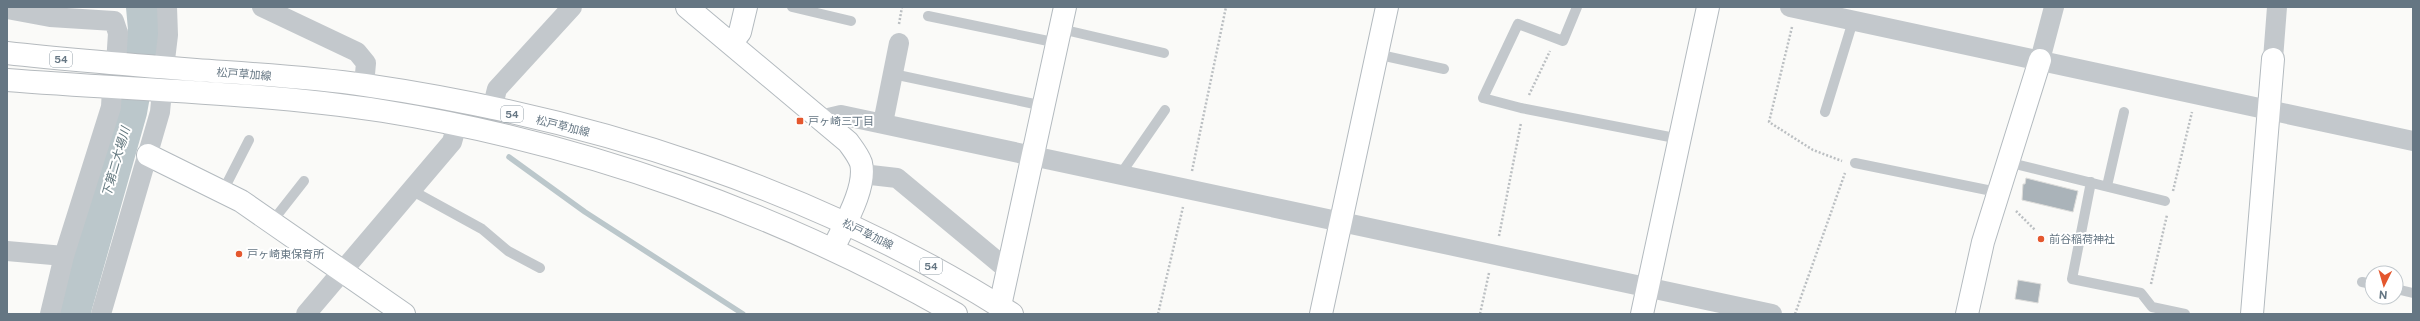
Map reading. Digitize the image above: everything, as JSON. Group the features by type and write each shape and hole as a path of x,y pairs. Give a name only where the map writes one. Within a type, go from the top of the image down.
{"street":[{"path":"164,68 168,34 167,7"},
{"path":"262,7 357,52 366,63 364,85"},
{"path":"492,109 497,89 572,7"},
{"path":"687,7 852,148 860,162 862,174 858,193 833,249"},
{"path":"731,44 740,32 746,7"},
{"path":"1006,310 1009,271 1065,7"},
{"path":"1321,314 1387,7"},
{"path":"1642,314 1708,7"},
{"path":"1967,314 1983,242 1997,192 2040,60 2054,7"},
{"path":"2252,314 2277,7"},
{"path":"7,8 50,17 114,21 118,33 116,64"},
{"path":"1793,8 1851,16 2040,60 2413,141"},
{"path":"883,124 899,43"},
{"name":"松戸草加線","path":"7,53 116,64 364,85 492,109 601,135 699,165 768,190 846,222 923,261 1006,310"},
{"name":"松戸草加線","path":"7,80 304,101 457,124 539,144 614,165 693,193 833,249 897,280 956,314"},
{"path":"50,314 64,256 111,107 112,88"},
{"path":"101,314 160,112 162,92"},
{"path":"820,120 841,115 1772,314"},
{"path":"306,314 452,142 457,124"},
{"path":"148,155 223,191 404,314"},
{"path":"862,174 897,178 1009,271"},
{"path":"7,251 64,256"}],"lane":[{"path":"792,7 851,21"},
{"path":"1577,7 1563,41 1518,24 1483,98 1680,139"},
{"path":"928,16 1164,53"},
{"path":"1825,112 1851,16"},
{"path":"1376,54 1444,69"},
{"path":"893,74 1044,106"},
{"path":"1120,175 1165,110"},
{"path":"2107,186 2124,112"},
{"path":"223,191 248,140"},
{"path":"2007,162 2165,201"},
{"path":"1852,163 1997,192"},
{"path":"271,223 304,181"},
{"path":"2091,182 2072,279 2141,293 2152,307 2185,314"},
{"path":"411,190 482,229 508,251 540,268"}],"path":[{"path":"1158,314 1188,190 1226,7"},
{"path":"1793,8 1769,122 1813,150 1852,163"},
{"path":"1480,314 1495,256 1524,107 1555,39"},
{"path":"1795,314 1846,171"},
{"path":"2016,211 2036,230"}],"building":[{"path":"2026,178 2078,191 2073,212 2022,200 2023,184 2025,184"},
{"path":"2018,280 2041,284 2038,303 2015,299"}],"waterway":[{"name":"下第二大場川","path":"73,314 130,112 145,29 143,7"},
{"path":"509,157 585,212 743,314"}],"place":[{"name":"戸ヶ崎三丁目","path":"800,121"},
{"name":"前谷稲荷神社","path":"2041,239"},
{"name":"戸ヶ崎東保育所","path":"239,254"}]}
